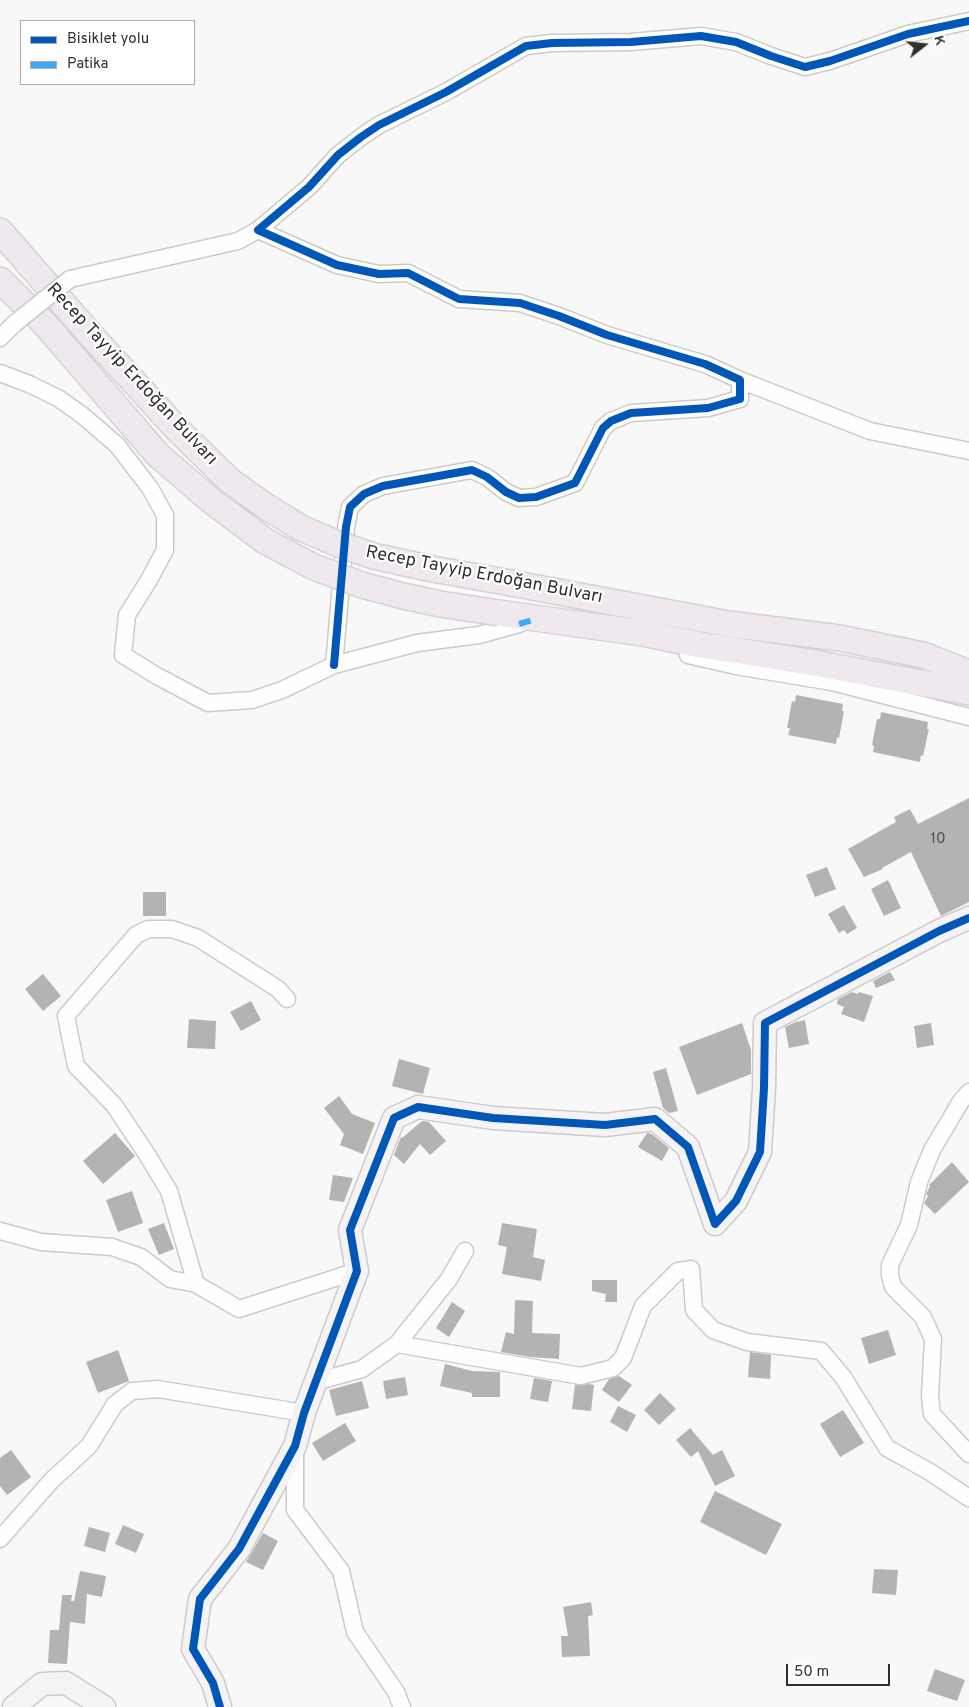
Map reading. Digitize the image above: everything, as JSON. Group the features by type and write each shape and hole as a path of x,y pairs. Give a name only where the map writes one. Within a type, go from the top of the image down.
{"main road":[{"name":"Recep Tayyip Erdoğan Bulvarı","path":"0,231 177,429 230,481 301,528 373,556 433,569 729,624 840,638 923,655 969,673"},
{"name":"Recep Tayyip Erdoğan Bulvarı","path":"0,280 44,323 158,455 209,499 265,541 314,567 362,585 403,596 508,618 642,633 700,645 809,662 969,692"}],"street":[{"path":"0,338 14,324 70,279 238,241 258,230 309,187 338,155 367,133 379,125 446,92 526,46 552,43 631,42 701,36 736,42 805,67 830,62 908,34 969,21"},
{"path":"258,230 336,265 378,274 408,273 459,299 520,303 559,316 607,336 705,364 740,380 870,430 969,451"},
{"path":"0,373 58,398 82,415 117,445 150,488 165,515 165,550 127,615 123,655 157,676 208,703 252,700 282,690 334,665 417,643 479,635 508,618"},
{"path":"334,665 346,527 350,507 364,494 383,486 472,470 487,477 506,492 519,498 536,497 575,483 603,428 611,421 631,413 708,408 740,399 740,380"},
{"path":"688,655 736,666 832,682 969,717"},
{"path":"220,1707 213,1683 193,1649 200,1599 239,1549 295,1446 304,1412 357,1271 350,1230 394,1118 418,1107 493,1118 605,1125 656,1119 688,1147 715,1224 736,1201 760,1152 764,1088 765,1023 939,931 969,918"},
{"path":"196,1284 169,1191 146,1152 114,1105 76,1066 66,1016 136,935 148,929 172,929 198,938 278,988 287,999"},
{"path":"969,1092 961,1101 932,1150 919,1182 909,1225 890,1265 890,1276 893,1287 923,1317 933,1339 930,1396 932,1414 969,1454"},
{"path":"0,1231 41,1242 112,1247 140,1257 170,1279 196,1284 239,1309 357,1271"},
{"path":"315,1382 362,1369 397,1344 448,1279 465,1251"},
{"path":"397,1344 581,1376 614,1368 623,1358 643,1306 678,1271 691,1269 694,1310 713,1330 747,1342 821,1351 843,1377 887,1448 930,1472 969,1498"},
{"path":"0,1539 52,1480 89,1446 115,1404 132,1391 158,1389 304,1412"},
{"path":"295,1446 295,1510 341,1571 355,1632 396,1692 402,1707"},
{"path":"14,1707 42,1684 66,1683 104,1707"}],"building":[{"path":"796,695 843,704 842,711 844,711 839,738 837,737 836,744 788,735 790,728 787,728 792,701 795,702"},
{"path":"881,712 928,722 927,729 929,729 920,762 873,752 874,746 872,745 877,719 880,719"},
{"path":"969,798 969,902 941,916 911,852 883,869 864,877 848,849 896,822 894,817 910,809 918,824"},
{"path":"827,867 836,889 815,897 806,875"},
{"path":"888,880 901,908 884,916 871,889"},
{"path":"143,892 166,892 166,916 143,916"},
{"path":"844,905 857,928 847,934 844,930 839,933 828,914"},
{"path":"890,972 895,980 876,988 873,981"},
{"path":"43,974 61,996 43,1011 25,989"},
{"path":"852,992 873,996 864,1022 841,1014 844,1007 837,1004 838,999"},
{"path":"251,1001 261,1020 241,1031 230,1012"},
{"path":"189,1019 216,1021 215,1049 187,1048"},
{"path":"805,1020 809,1044 789,1048 785,1027"},
{"path":"742,1023 751,1050 751,1074 697,1095 679,1047"},
{"path":"931,1023 934,1045 917,1048 914,1026"},
{"path":"399,1059 430,1068 423,1094 392,1086"},
{"path":"666,1068 678,1111 669,1113 663,1108 653,1072"},
{"path":"339,1096 352,1114 375,1123 363,1154 340,1145 344,1134 324,1108"},
{"path":"422,1121 429,1122 446,1141 430,1155 420,1144 404,1164 394,1155 401,1137"},
{"path":"115,1133 135,1156 103,1184 83,1161"},
{"path":"647,1133 652,1134 669,1148 662,1161 638,1147"},
{"path":"952,1162 969,1182 935,1214 924,1203 928,1196 926,1194 929,1185"},
{"path":"333,1175 353,1178 344,1202 329,1200"},
{"path":"132,1191 143,1223 118,1232 106,1200"},
{"path":"164,1223 174,1249 159,1255 148,1229"},
{"path":"502,1223 537,1229 533,1257 545,1260 541,1281 502,1274 507,1247 498,1245"},
{"path":"592,1280 617,1280 617,1302 605,1302 606,1294 592,1291"},
{"path":"515,1300 533,1301 532,1333 560,1334 559,1359 501,1352 506,1332 514,1334"},
{"path":"452,1302 465,1311 449,1337 436,1328"},
{"path":"888,1330 896,1355 869,1364 861,1338"},
{"path":"118,1350 129,1381 98,1393 86,1362"},
{"path":"750,1352 771,1355 770,1379 748,1377"},
{"path":"445,1364 472,1371 500,1372 500,1397 472,1397 472,1393 440,1386"},
{"path":"619,1376 632,1385 619,1402 602,1390 609,1379"},
{"path":"405,1377 408,1395 386,1399 383,1381"},
{"path":"534,1378 552,1381 548,1402 530,1399"},
{"path":"362,1381 369,1408 336,1416 329,1390"},
{"path":"575,1385 594,1385 591,1411 572,1409"},
{"path":"660,1393 676,1409 659,1425 644,1410"},
{"path":"618,1406 636,1415 627,1432 610,1422"},
{"path":"843,1410 864,1443 840,1457 820,1424"},
{"path":"345,1423 356,1441 323,1461 312,1443"},
{"path":"690,1428 713,1455 722,1450 735,1476 715,1486 698,1451 691,1457 676,1440"},
{"path":"11,1450 31,1477 7,1495 0,1486 0,1458"},
{"path":"715,1491 782,1524 766,1555 700,1522"},
{"path":"123,1525 144,1534 136,1553 115,1544"},
{"path":"89,1527 110,1533 105,1552 84,1546"},
{"path":"263,1533 278,1541 263,1570 246,1562"},
{"path":"874,1569 898,1570 896,1595 872,1593"},
{"path":"80,1571 106,1576 102,1597 87,1594 85,1624 70,1622 67,1664 48,1663 50,1630 59,1630 62,1595 72,1595 71,1601 74,1601"},
{"path":"591,1602 593,1615 588,1616 590,1656 562,1657 561,1636 568,1636 563,1607"},
{"path":"935,1669 965,1680 957,1701 927,1691"}],"marked path":[{"path":"519,624 536,619"}],"cycle path":[{"path":"334,665 346,527 350,507 364,494 383,486 472,470 487,477 506,492 519,498 536,497 575,483 603,428 611,421 631,413 708,408 740,399 740,380 705,364 607,335 520,303 459,299 408,273 379,274 337,265 258,230 309,187 338,155 361,137 379,125 446,92 526,46 552,43 631,42 701,36 736,42 805,67 830,61 908,34 969,21"},
{"path":"220,1707 213,1683 193,1649 200,1599 239,1549 295,1446 304,1413 357,1271 350,1230 394,1118 418,1107 493,1118 605,1125 655,1119 688,1147 715,1224 736,1201 760,1152 764,1088 765,1023 939,931 969,918"}]}
